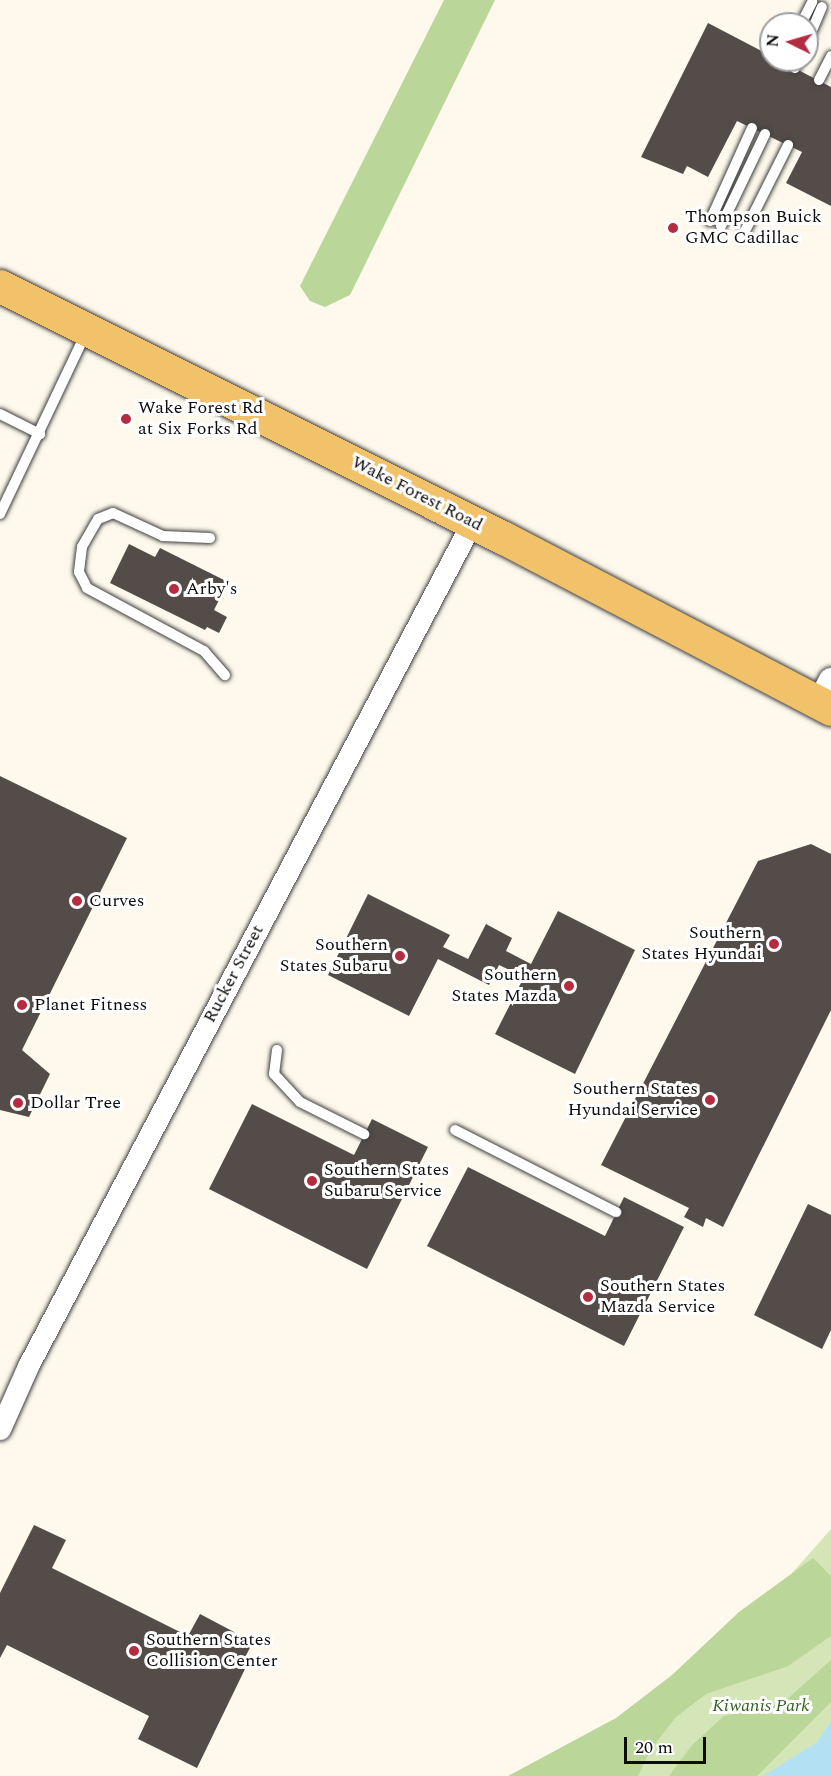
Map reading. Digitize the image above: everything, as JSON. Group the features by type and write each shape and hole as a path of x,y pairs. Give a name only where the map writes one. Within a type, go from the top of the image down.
{"main road":[{"name":"Wake Forest Road","path":"0,286 827,697"}],"street":[{"name":"Rucker Street","path":"0,1429 28,1366 472,522"}],"lane":[{"path":"807,12 812,2"},
{"path":"819,14 822,7"},
{"path":"819,80 831,56"},
{"path":"710,221 752,128"},
{"path":"721,226 765,134"},
{"path":"742,237 788,145"},
{"path":"0,514 88,330"},
{"path":"0,414 40,434"},
{"path":"210,538 163,536 113,513 98,519 82,547 79,573 87,588 204,651 225,675"},
{"path":"277,1050 274,1074 300,1102 364,1134"},
{"path":"455,1130 616,1212"}],"green space":[{"path":"444,0 495,0 350,295 325,307 310,301 300,286"},
{"name":"Kiwanis Park","path":"831,1529 831,1759 813,1776 613,1776"},
{"path":"813,1558 831,1576 831,1636 788,1666 706,1694 676,1717 651,1749 638,1776 508,1776 616,1718 672,1675 739,1612"},
{"path":"831,1660 831,1702 757,1776 669,1776 692,1745 724,1716 785,1701"}],"water":[{"path":"831,1722 831,1776 763,1776 816,1743"}],"building":[{"path":"708,23 759,50 759,72 802,72 831,87 831,206 786,183 802,152 737,121 708,177 687,166 683,174 641,157"},
{"path":"129,544 155,557 160,548 228,582 214,610 227,617 219,633 207,627 205,630 110,583"},
{"path":"0,776 127,838 22,1050 50,1074 29,1117 0,1110"},
{"name":"Southern States Hyundai Service","path":"811,844 831,854 831,1010 723,1227 706,1218 703,1227 684,1217 689,1208 601,1165 758,861"},
{"path":"368,894 450,935 443,947 468,959 486,924 512,938 506,951 531,964 558,911 635,950 575,1074 495,1034 524,977 499,965 489,985 438,959 409,1016 328,975"},
{"name":"Southern States Subaru Service","path":"252,1104 354,1155 372,1119 428,1147 367,1269 209,1189"},
{"name":"Southern States Mazda Service","path":"468,1167 605,1236 624,1197 684,1227 624,1346 427,1246"},
{"path":"808,1204 831,1215 831,1330 822,1349 754,1315"},
{"name":"Southern States Collision Center","path":"34,1525 66,1540 52,1568 188,1636 200,1614 253,1642 240,1667 245,1669 197,1768 138,1739 149,1716 7,1645 0,1658 0,1593"}],"place":[{"name":"Thompson Buick GMC Cadillac","path":"673,228"},
{"name":"Wake Forest Rd at Six Forks Rd","path":"126,419"},
{"name":"Arby's","path":"174,589"},
{"name":"Curves","path":"77,901"},
{"name":"Southern States Hyundai","path":"774,944"},
{"name":"Southern States Subaru","path":"400,956"},
{"name":"Southern States Mazda","path":"569,986"},
{"name":"Planet Fitness","path":"22,1005"},
{"name":"Southern States Hyundai Service","path":"710,1100"},
{"name":"Dollar Tree","path":"18,1103"},
{"name":"Southern States Subaru Service","path":"312,1181"},
{"name":"Southern States Mazda Service","path":"588,1297"},
{"name":"Southern States Collision Center","path":"134,1651"}]}
